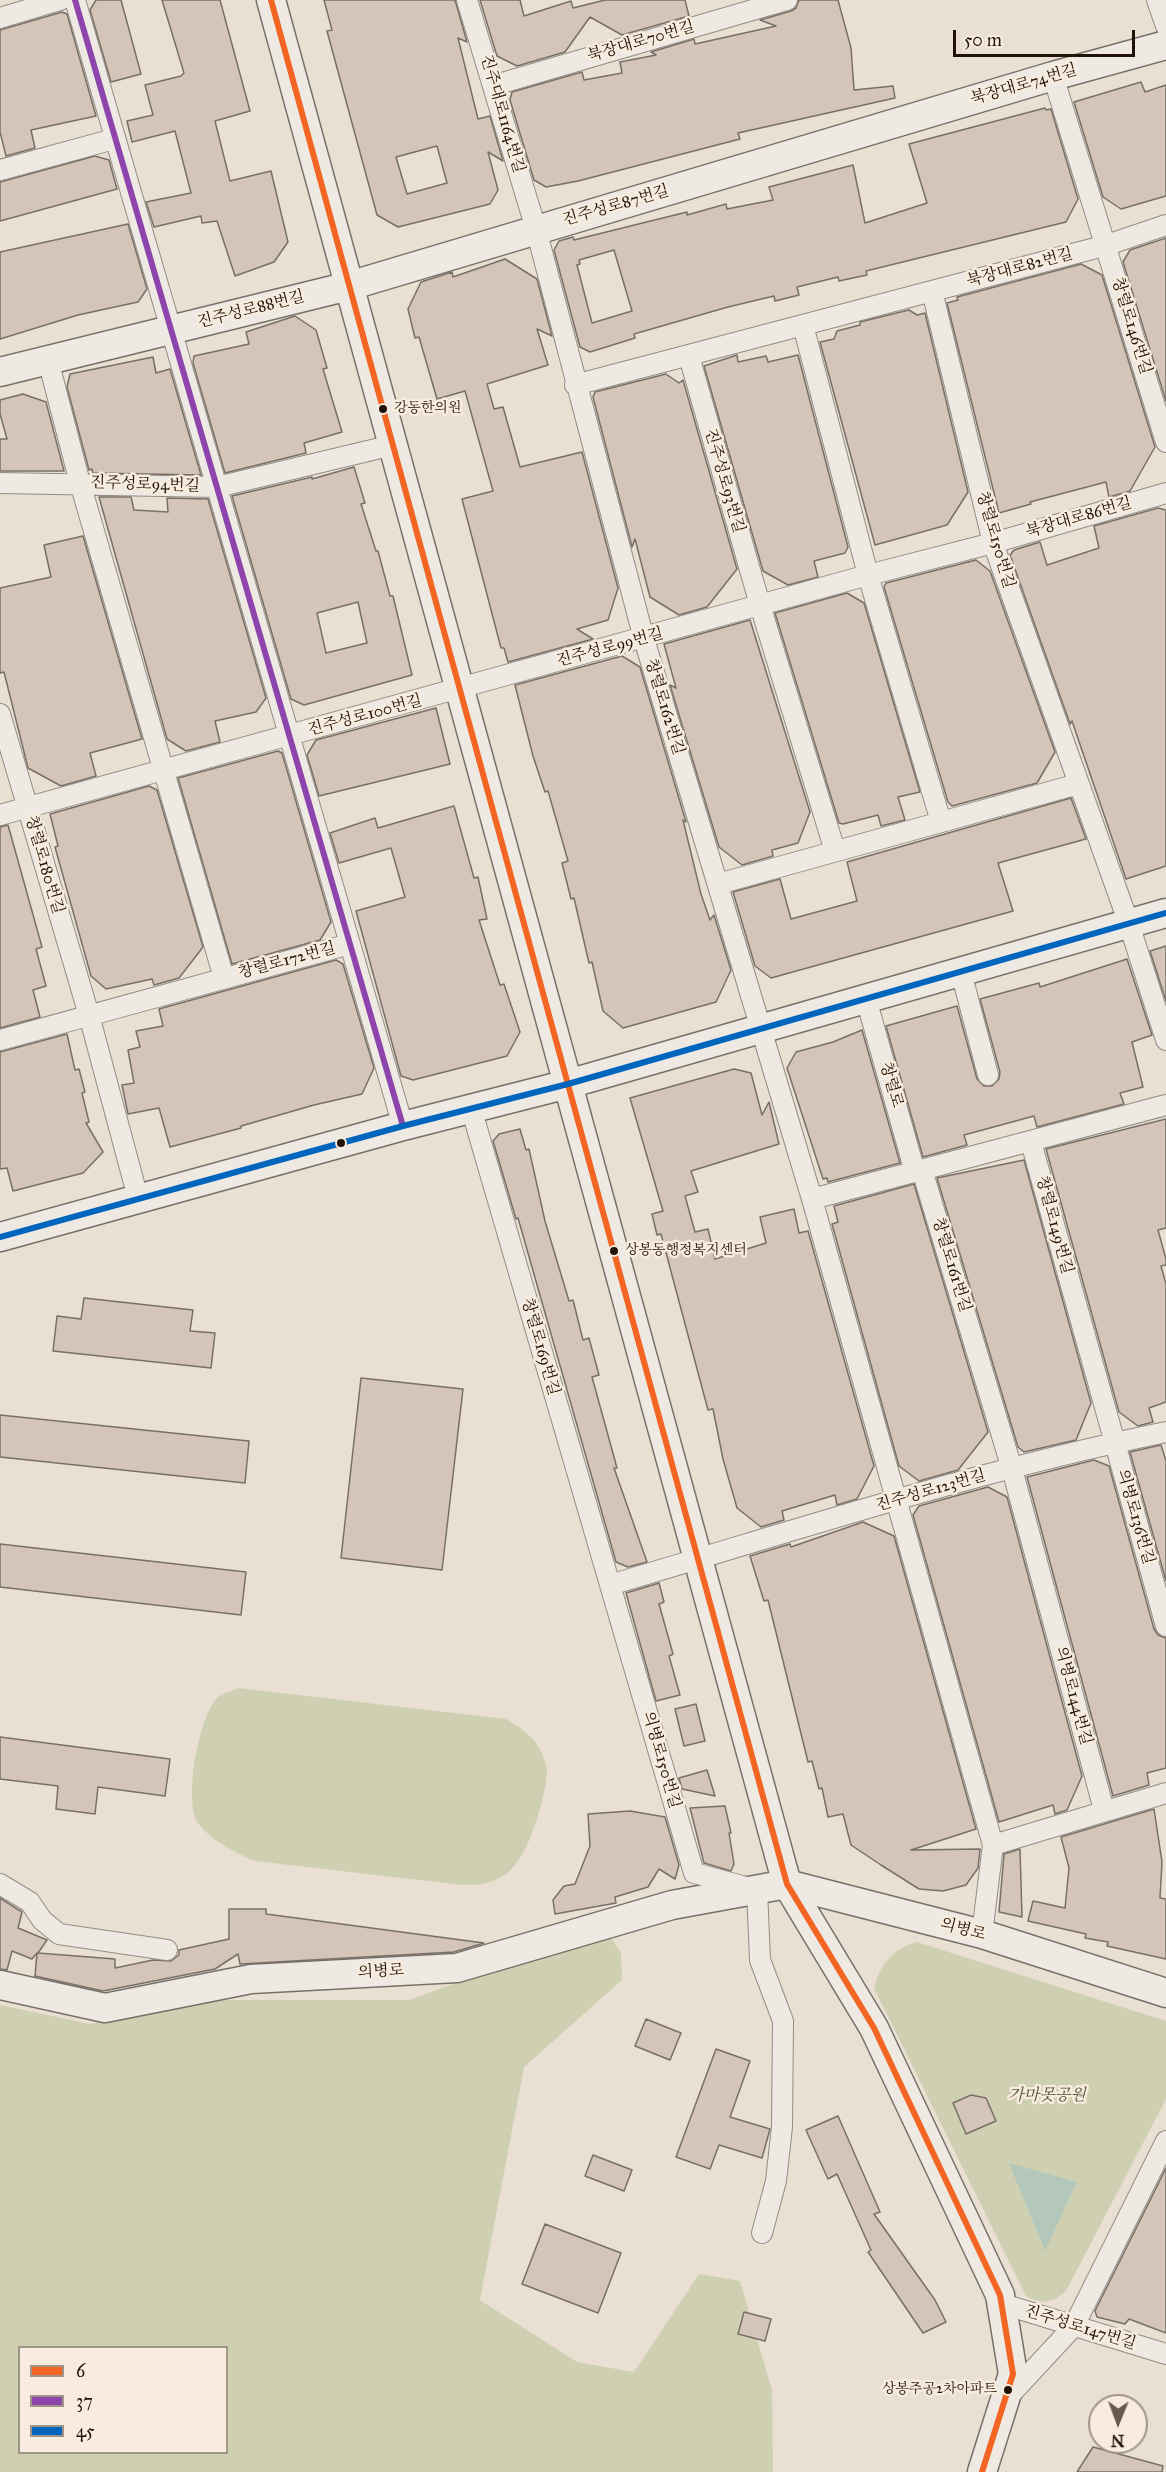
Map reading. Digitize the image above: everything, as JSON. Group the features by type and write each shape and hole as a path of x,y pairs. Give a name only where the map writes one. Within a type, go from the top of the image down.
{"street":[{"path":"0,18 60,0"},
{"name":"창렬로172번길","path":"75,0 403,1126"},
{"path":"271,0 787,1884 874,2028 1000,2295 1013,2374 982,2472"},
{"name":"진주대로1164번길","path":"467,0 495,85 536,229 575,385"},
{"name":"북장대로70번길","path":"495,85 787,0"},
{"path":"1157,0 1166,26"},
{"name":"북장대로74번길","path":"884,127 1053,75 1166,45"},
{"path":"1053,75 1107,244"},
{"name":"진주성로87번길","path":"349,286 884,127"},
{"path":"0,170 114,139"},
{"name":"북장대로82번길","path":"932,291 1107,244 1166,225"},
{"name":"창렬로146번길","path":"1107,244 1166,442"},
{"name":"진주성로88번길","path":"0,372 349,286"},
{"path":"575,385 932,291"},
{"name":"창렬로150번길","path":"932,291 993,543 1129,924"},
{"path":"803,325 868,575 941,822"},
{"name":"진주성로93번길","path":"689,356 760,605"},
{"path":"0,1040 224,978 80,483 48,360"},
{"name":"창렬로162번길","path":"575,385 644,639 760,1028"},
{"name":"진주성로94번길","path":"0,483 218,487 393,445"},
{"name":"북장대로86번길","path":"993,543 1166,493"},
{"name":"진주성로99번길","path":"460,689 868,575 993,543"},
{"path":"760,605 835,851"},
{"name":"진주성로100번길","path":"0,815 460,689"},
{"name":"창렬로180번길","path":"0,714 89,1015 138,1198"},
{"path":"718,884 1078,784"},
{"path":"0,1237 403,1126 568,1084 1166,913"},
{"path":"1129,924 1166,1040"},
{"name":"창렬로172번길","path":"224,978 350,944"},
{"path":"960,972 987,1075"},
{"name":"창렬로","path":"866,999 918,1171"},
{"path":"760,1028 812,1198 894,1501 993,1845 982,1934"},
{"path":"812,1198 1166,1105"},
{"name":"창렬로169번길","path":"471,1108 610,1585"},
{"name":"창렬로149번길","path":"1031,1142 1114,1443"},
{"name":"창렬로161번길","path":"918,1171 1012,1469"},
{"name":"진주성로123번길","path":"610,1585 894,1501 1114,1443 1166,1432"},
{"name":"의병로136번길","path":"1114,1443 1166,1626"},
{"name":"의병로144번길","path":"1012,1469 1104,1810"},
{"name":"의병로150번길","path":"610,1585 694,1873 757,1890"},
{"path":"993,1845 1166,1793"},
{"path":"0,1884 30,1902 42,1920 59,1934 167,1950"},
{"name":"의병로","path":"0,1985 105,2008 251,1979 457,1968 672,1905 787,1884 982,1934 1166,1993"},
{"path":"757,1890 760,1960 783,2021 782,2127 776,2181 762,2233"},
{"path":"1005,2400 1074,2326 1166,2140"},
{"name":"진주성로147번길","path":"1000,2295 1003,2304 1166,2354"}],"green space":[{"path":"238,1688 506,1719 532,1738 543,1755 547,1769 539,1812 522,1855 506,1874 496,1880 462,1885 255,1861 224,1846 198,1823 192,1796 193,1778 199,1740 210,1708 217,1698"},
{"path":"595,1914 621,1953 622,1980 524,2067 480,2300 577,2362 634,2372 699,2274 740,2281 772,2390 773,2472 0,2472 0,2005 90,2024 212,2000 410,2000 508,1963"},
{"name":"가마못공원","path":"917,1942 1166,2021 1166,2099 1066,2291 1051,2300 1042,2302 1026,2296 874,1988 884,1965 894,1953"}],"shaded area":[{"path":"1009,2163 1077,2182 1045,2251"}],"building":[{"path":"96,0 121,0 141,74 111,82 90,10"},
{"path":"162,0 220,0 250,111 215,121 230,181 271,171 288,242 274,262 235,276 217,221 202,223 201,216 154,227 146,202 191,193 175,131 132,142 127,121 153,115 145,85 181,76 184,73"},
{"path":"324,0 455,0 467,42 458,38 478,119 490,116 503,161 488,152 498,190 490,204 398,227 377,215 327,31 332,30","holes":["437,146 447,183 407,194 396,157"]},
{"path":"480,0 520,0 524,16 571,1 573,8 605,0 685,0 689,16 622,35 590,17 565,52 517,66 497,56"},
{"path":"799,0 838,0 851,48 854,90 893,86 895,98 738,133 740,139 578,181 546,187 534,180 510,100 512,92 582,72 584,80 622,73 620,62 656,55 651,52 694,39 695,44 776,26 760,20 791,11 796,8"},
{"path":"62,12 67,14 96,116 31,130 35,148 6,156 0,132 0,30"},
{"path":"1141,82 1145,92 1166,85 1166,196 1121,209 1103,197 1074,102"},
{"path":"1045,108 1046,110 1051,109 1078,199 1066,222 866,271 867,275 839,281 838,277 797,287 799,295 775,301 774,296 728,307 634,334 635,338 590,352 580,347 554,250 559,241 573,237 574,240 687,212 687,215 726,204 727,209 773,200 769,187 853,165 865,223 927,203 909,144","holes":["614,250 632,311 592,323 577,265 580,264 579,260"]},
{"path":"95,156 109,160 117,189 0,221 0,182"},
{"path":"128,224 147,289 138,302 78,315 0,339 0,252"},
{"path":"1166,238 1166,401 1123,262 1130,250"},
{"path":"505,259 537,279 552,336 537,329 548,365 487,384 494,409 503,407 520,467 582,452 618,588 608,620 577,629 593,639 508,662 504,648 501,648 462,499 493,491 465,391 437,399 419,337 415,338 408,309 421,282 452,272 453,277"},
{"path":"1081,264 1102,275 1155,447 1130,491 1109,497 1106,482 1030,502 1031,504 999,513 947,303 958,300 957,297"},
{"path":"909,310 917,315 925,313 968,492 947,525 875,545 820,342 834,339 837,331 860,325 860,322"},
{"path":"295,316 316,330 327,368 323,369 342,432 304,443 306,453 225,473 193,363 194,356 249,344 246,332"},
{"path":"737,355 738,362 766,356 768,362 798,355 848,547 845,553 814,561 818,577 788,585 763,571 704,366"},
{"path":"153,357 156,373 170,369 201,475 93,473 92,469 89,470 67,387 70,374"},
{"path":"666,374 679,383 683,380 737,569 707,607 679,615 650,597 635,539 632,547 593,397 595,392"},
{"path":"23,394 46,402 64,471 0,471 0,439 7,439 0,414 0,400"},
{"path":"354,467 365,503 361,504 376,551 378,551 390,596 393,596 412,675 304,705 291,699 232,496 312,477 312,479","holes":["358,602 367,643 326,653 317,613"]},
{"path":"99,497 131,497 134,510 168,512 167,498 208,499 266,698 256,712 215,721 220,742 186,751 167,739"},
{"path":"1158,508 1166,510 1166,866 1126,879 1072,721 1070,724 1010,555 1014,550 1040,542 1047,565 1099,548 1094,526"},
{"path":"83,536 142,739 90,753 96,776 61,786 28,768 4,672 0,673 0,588 51,577 44,545"},
{"path":"976,560 990,571 1055,752 1037,783 952,806 948,802 884,587 886,583"},
{"path":"847,593 864,603 920,792 898,797 905,820 881,826 878,815 839,823 775,613"},
{"path":"750,620 810,812 798,843 772,850 773,856 742,865 719,847 670,685 676,688 664,644"},
{"path":"622,656 640,667 686,822 683,820 701,894 710,920 714,915 731,970 716,1002 623,1028 603,1011 592,962 589,963 574,898 571,899 562,863 568,861 548,791 545,792 533,756 515,685"},
{"path":"436,708 450,764 319,796 307,755 316,740"},
{"path":"278,751 282,753 331,922 320,940 232,964 178,778"},
{"path":"149,786 157,790 203,947 179,978 154,985 152,979 106,989 91,976 55,847 58,846 50,814"},
{"path":"1071,798 1086,839 998,863 1013,911 771,978 755,966 733,892 780,879 791,919 857,901 847,862"},
{"path":"454,806 474,878 478,877 487,919 479,920 500,985 504,984 520,1032 507,1056 413,1080 401,1076 356,911 405,897 391,848 339,863 330,833 375,818 378,828"},
{"path":"8,825 42,947 36,949 46,986 33,990 40,1017 0,1028 0,827"},
{"path":"1166,946 1166,1001 1150,951"},
{"path":"1127,959 1152,1035 1132,1042 1143,1087 1120,1093 1124,1104 1037,1127 1034,1116 964,1135 967,1145 923,1157 886,1026 957,1006 977,1079 984,1086 992,1086 999,1079 1000,1072 980,999 1039,983 1040,987"},
{"path":"336,960 343,964 374,1068 362,1094 314,1105 170,1147 159,1108 128,1114 122,1085 134,1083 128,1050 140,1047 136,1031 163,1026 159,1009"},
{"path":"862,1030 900,1163 828,1182 827,1178 823,1179 787,1068 796,1052 833,1042"},
{"path":"67,1034 75,1070 79,1069 85,1092 82,1093 89,1122 86,1123 103,1152 83,1173 13,1191 7,1168 0,1169 0,1052"},
{"path":"734,1069 751,1073 762,1115 769,1102 779,1144 691,1171 698,1192 685,1196 695,1232 708,1229 715,1259 766,1243 760,1217 794,1209 799,1233 808,1231 874,1466 857,1499 837,1505 835,1495 782,1511 784,1520 761,1527 737,1508 723,1459 713,1409 708,1410 661,1234 657,1235 652,1214 663,1211 630,1098"},
{"path":"1166,1119 1166,1228 1158,1230 1166,1259 1166,1265 1161,1266 1166,1284 1166,1402 1149,1408 1153,1422 1138,1426 1119,1412 1046,1149"},
{"path":"520,1129 526,1150 529,1149 545,1221 569,1301 573,1300 583,1340 589,1338 599,1375 592,1377 617,1468 614,1468 647,1562 628,1567 616,1562 518,1218 516,1219 493,1141 499,1134"},
{"path":"1024,1160 1091,1403 1076,1440 1024,1452 1018,1447 937,1178"},
{"path":"914,1184 988,1432 958,1470 919,1481 899,1466 832,1224 838,1222 834,1206"},
{"path":"84,1298 193,1310 190,1331 215,1333 211,1368 53,1351 57,1316 81,1319"},
{"path":"361,1378 463,1389 442,1570 341,1558"},
{"path":"0,1415 249,1441 245,1483 0,1457"},
{"path":"1161,1445 1166,1461 1166,1581 1130,1452"},
{"path":"1094,1460 1109,1466 1154,1629 1158,1635 1166,1638 1166,1768 1147,1773 1149,1785 1113,1796 1027,1477"},
{"path":"988,1487 1007,1497 1082,1776 1067,1810 1055,1814 1053,1805 999,1822 913,1515 919,1506"},
{"path":"863,1522 894,1536 976,1829 911,1850 980,1849 978,1868 966,1885 943,1891 919,1889 881,1865 851,1845 843,1814 828,1817 822,1788 819,1789 812,1761 808,1762 768,1600 764,1601 750,1556 790,1544 791,1547"},
{"path":"0,1544 246,1572 241,1615 0,1587"},
{"path":"659,1583 664,1602 659,1604 673,1654 669,1656 680,1695 656,1701 626,1593"},
{"path":"696,1704 705,1741 684,1746 675,1709"},
{"path":"0,1737 170,1759 165,1796 98,1787 95,1814 56,1809 58,1786 0,1779"},
{"path":"707,1770 715,1796 682,1789 679,1778"},
{"path":"725,1806 734,1864 731,1871 704,1863 690,1808"},
{"path":"1154,1809 1162,1862 1160,1898 1166,1899 1166,1959 1107,1946 1108,1942 1085,1938 1086,1934 1028,1921 1033,1901 1065,1908 1069,1868 1061,1837"},
{"path":"630,1811 665,1817 679,1865 675,1879 659,1869 648,1887 615,1897 616,1903 555,1914 553,1900 564,1886 575,1884 590,1846 588,1814"},
{"path":"1020,1849 1022,1917 999,1912 1004,1854"},
{"path":"0,1898 22,1912 18,1928 47,1940 38,1953 115,1959 115,1968 153,1960 171,1961 179,1955 179,1950 229,1939 229,1909 266,1909 266,1914 484,1943 454,1952 240,1964 238,1954 215,1969 103,1991 35,1976 37,1953 32,1959 12,1951 7,1970 0,1969"},
{"path":"646,2019 681,2033 670,2060 635,2046"},
{"path":"716,2049 750,2061 730,2117 770,2129 762,2158 719,2145 710,2169 676,2157"},
{"path":"971,2095 986,2098 996,2121 966,2134 953,2103"},
{"path":"838,2116 880,2212 874,2214 935,2300 946,2322 923,2333 868,2252 871,2250 837,2174 828,2179 806,2130"},
{"path":"593,2155 632,2170 624,2191 585,2176"},
{"path":"1166,2168 1166,2333 1129,2319 1125,2324 1097,2317 1095,2311"},
{"path":"545,2224 621,2253 598,2313 522,2284"},
{"path":"744,2312 771,2319 765,2341 738,2334"},
{"path":"1089,2454 1119,2454 1163,2466 1162,2472 1077,2472"}],"transit line":[{"name":"37","path":"75,0 403,1126"},
{"name":"6","path":"271,0 787,1884 874,2028 1000,2295 1013,2374 982,2472"},
{"name":"45","path":"0,1237 403,1126 568,1084 1166,913"}],"place":[{"name":"강동한의원","path":"383,409"},
{"name":"상봉동행정복지센터","path":"614,1251"},
{"name":"상봉주공2차아파트","path":"1008,2390"}]}
